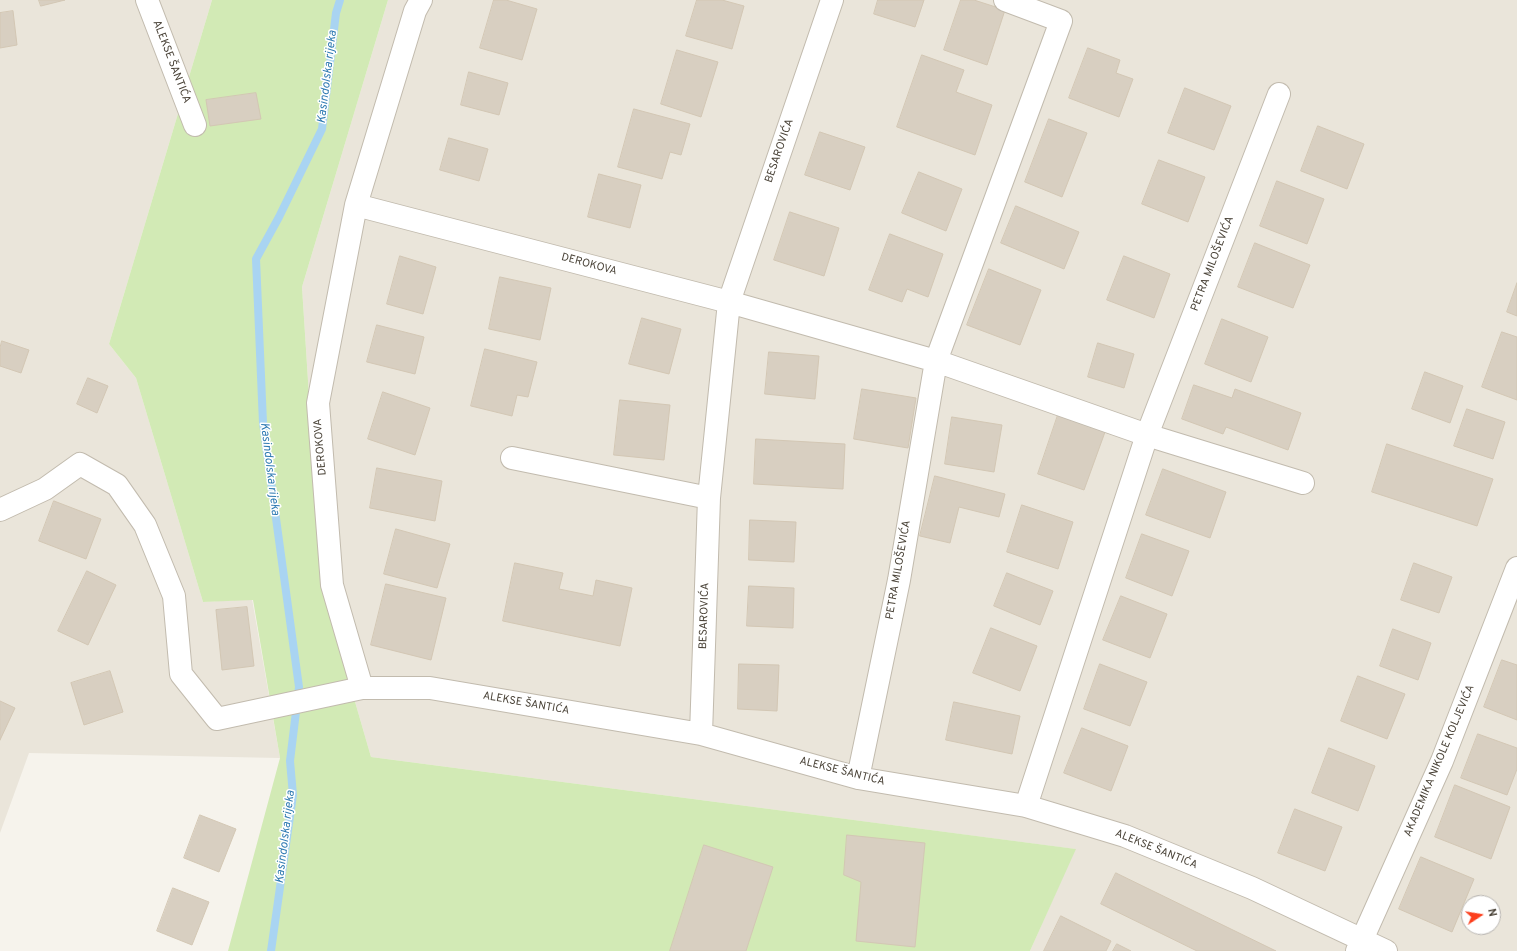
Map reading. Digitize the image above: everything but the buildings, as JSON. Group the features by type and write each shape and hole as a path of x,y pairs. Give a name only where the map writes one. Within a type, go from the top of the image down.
{"street":[{"name":"ALEKSE ŠANTIĆA","path":"147,0 195,125"},
{"name":"DEROKOVA","path":"362,688 332,585 318,403 356,205 415,11 421,0"},
{"name":"BESAROVIĆA","path":"701,734 709,498 729,302 832,0"},
{"name":"PETRA MILOŠEVIĆA","path":"858,778 898,580 936,361 1061,21 1006,0"},
{"name":"PETRA MILOŠEVIĆA","path":"1026,806 1147,435 1279,94"},
{"name":"DEROKOVA","path":"356,205 729,302"},
{"path":"729,302 936,361 1147,435 1303,483"},
{"path":"512,458 709,498"},
{"name":"ALEKSE ŠANTIĆA","path":"0,510 45,489 80,464 117,485 145,525 174,596 181,674 217,719 362,688 430,688 701,734 858,778 1026,806 1125,836 1252,888 1360,946 1386,951"},
{"name":"AKADEMIKA NIKOLE KOLJEVIĆA","path":"1360,946 1442,761 1517,568"}],"shaded area":[{"path":"0,0 212,0 109,344 136,378 203,602 252,599 280,758 29,753 0,833"},
{"path":"388,0 1517,0 1517,951 1030,951 1075,849 371,757 321,584 302,287"}],"green space":[{"path":"212,0 388,0 302,287 321,584 371,757 1076,849 1030,951 228,951 280,758 253,600 203,602 136,378 109,344"}],"waterway":[{"name":"Kasindolska rijeka","path":"271,951 293,795 290,761 299,687 263,423 256,259 279,217 322,129 336,13 340,0"}]}
